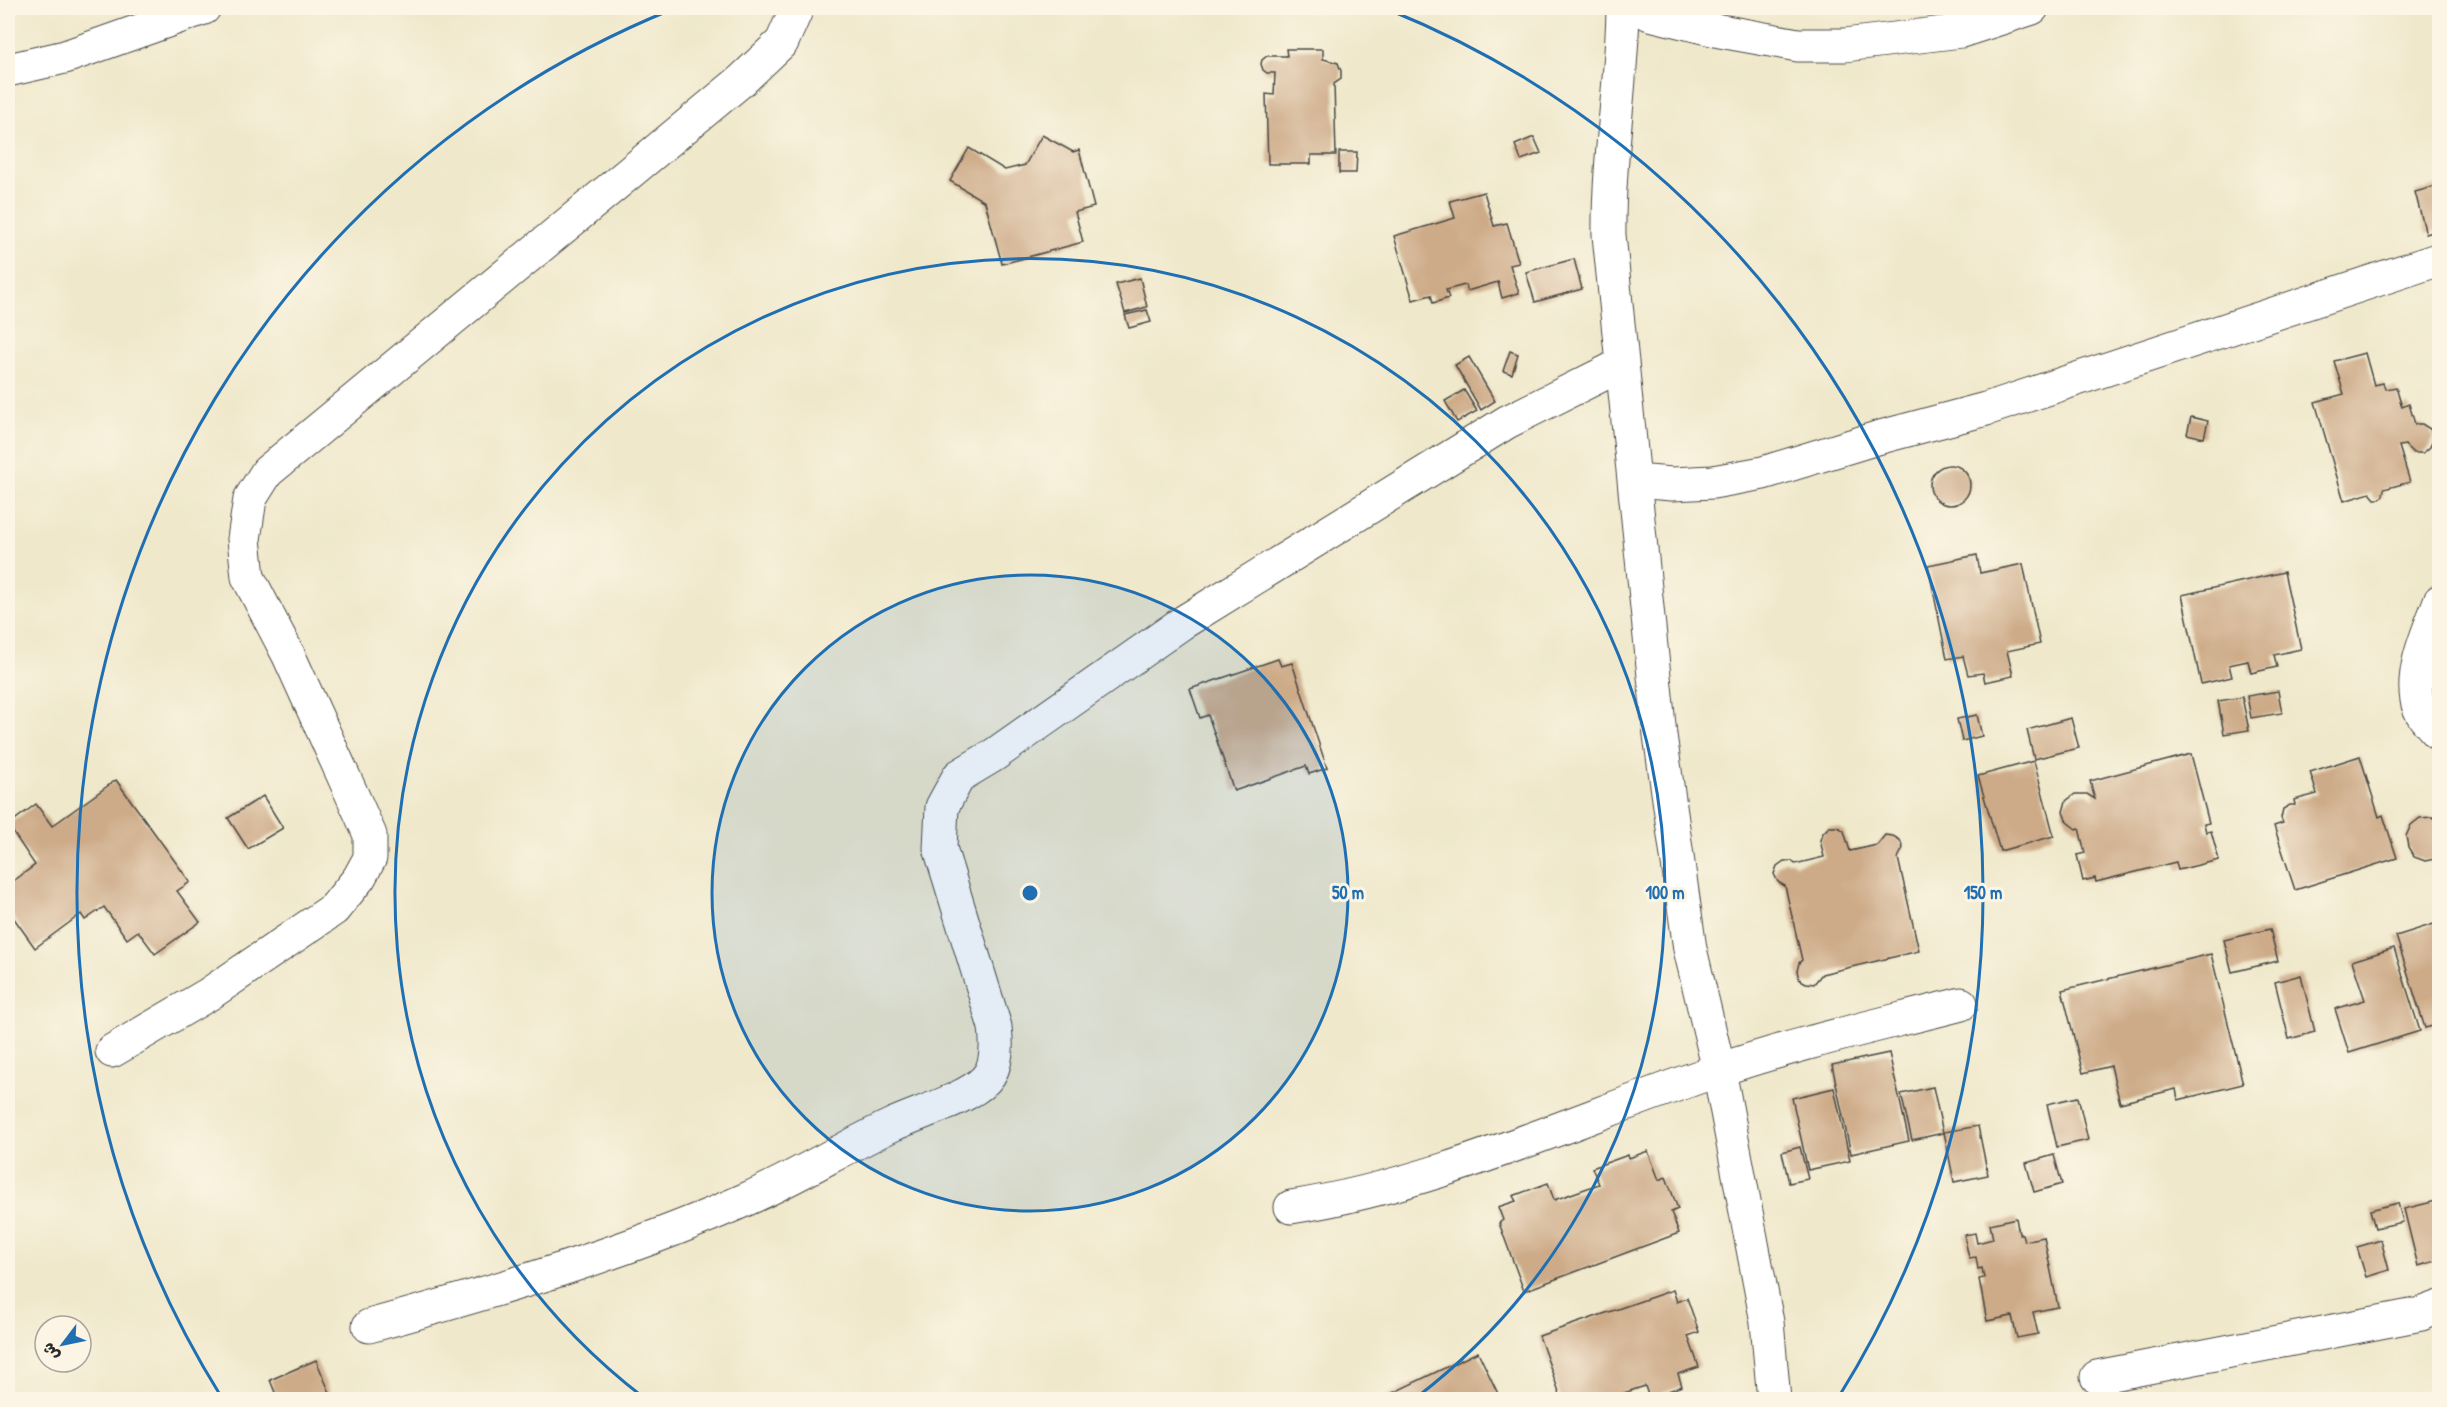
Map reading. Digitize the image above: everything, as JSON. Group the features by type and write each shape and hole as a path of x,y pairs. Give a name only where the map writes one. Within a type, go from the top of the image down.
{"street":[{"path":"8,69 65,57 204,8"},
{"path":"112,1051 209,994 334,909 359,878 370,858 370,835 289,656 248,577 244,539 250,499 267,472 742,80 782,42 797,8"},
{"path":"1623,8 1623,38 1609,190 1609,235 1660,735 1690,948 1719,1070 1767,1322 1774,1400"},
{"path":"1640,8 1650,14 1720,32 1810,45 1845,45 1961,32 2032,8"},
{"path":"1635,481 1672,484 1713,482 1763,473 1877,438 1986,409 2439,259"},
{"path":"369,1326 515,1285 633,1245 754,1195 892,1125 967,1093 986,1079 996,1056 995,1028 940,848 942,807 959,776 994,755 1192,616 1507,422 1621,365"},
{"path":"2439,601 2418,667 2417,701 2425,718 2439,735"},
{"path":"1291,1207 1336,1200 1444,1170 1522,1144 1719,1070 1788,1049 1960,1004"},
{"path":"2097,1377 2421,1314 2439,1307"}],"building":[{"path":"1286,49 1323,49 1323,59 1338,63 1341,71 1341,79 1334,84 1336,155 1311,155 1311,164 1268,164 1266,94 1274,95 1275,73 1267,73 1261,64 1267,56 1287,56"},
{"path":"1042,135 1073,152 1079,150 1094,207 1075,212 1083,242 1002,264 985,202 950,181 969,148 1005,170 1025,165"},
{"path":"1534,137 1541,153 1521,160 1515,145"},
{"path":"1339,152 1357,152 1356,173 1339,173"},
{"path":"2440,185 2440,230 2426,234 2415,192"},
{"path":"1484,192 1494,226 1507,223 1519,263 1510,265 1519,293 1502,298 1498,282 1467,291 1465,285 1446,290 1449,298 1433,303 1431,295 1413,300 1394,236 1455,218 1450,201"},
{"path":"1574,259 1582,289 1535,302 1526,272"},
{"path":"1140,278 1147,307 1125,313 1116,284"},
{"path":"1147,310 1151,322 1129,328 1125,315"},
{"path":"1510,351 1518,354 1512,374 1503,371"},
{"path":"2365,353 2374,385 2383,383 2385,389 2396,387 2402,407 2409,404 2415,424 2422,424 2430,429 2434,438 2430,447 2423,453 2413,453 2405,445 2399,446 2410,482 2384,489 2380,499 2375,499 2370,493 2344,501 2315,402 2344,394 2334,361"},
{"path":"1469,357 1495,401 1481,410 1455,365"},
{"path":"1464,390 1477,411 1457,422 1445,401"},
{"path":"2191,417 2208,421 2204,438 2187,434"},
{"path":"1950,465 1964,471 1970,485 1964,499 1950,505 1936,499 1930,485 1936,471"},
{"path":"1977,555 1980,573 2023,564 2040,644 2007,651 2013,676 1985,682 1983,673 1968,675 1963,656 1947,659 1928,565"},
{"path":"2284,572 2301,649 2274,655 2277,667 2251,673 2248,661 2229,665 2232,677 2201,684 2182,595"},
{"path":"1278,659 1281,666 1292,663 1327,768 1309,774 1306,766 1234,791 1208,715 1200,718 1190,689"},
{"path":"2278,691 2282,713 2251,718 2247,696"},
{"path":"2242,697 2249,730 2224,734 2218,701"},
{"path":"1977,715 1982,736 1962,741 1957,719"},
{"path":"2071,718 2079,748 2034,759 2027,730"},
{"path":"2191,754 2209,823 2204,824 2206,832 2211,831 2219,860 2178,870 2176,862 2096,882 2095,878 2083,881 2077,855 2085,853 2079,828 2076,829 2067,822 2063,812 2066,801 2075,794 2087,794 2095,799 2090,781"},
{"path":"2360,756 2379,817 2383,815 2397,858 2295,890 2274,826 2283,823 2281,818 2283,809 2295,805 2294,800 2317,794 2310,772"},
{"path":"2034,761 2054,836 2000,851 1978,776"},
{"path":"116,780 190,882 177,891 200,922 155,954 138,931 127,939 104,907 85,920 81,914 35,948 8,910 8,885 35,865 8,825 36,804 52,826"},
{"path":"263,796 283,828 248,849 228,818"},
{"path":"2432,817 2440,820 2440,858 2425,861 2414,857 2408,847 2406,836 2411,825 2420,818"},
{"path":"1829,827 1838,827 1844,831 1850,851 1877,845 1885,835 1900,840 1903,848 1898,858 1919,951 1822,974 1814,984 1799,979 1797,971 1802,960 1785,886 1778,882 1774,874 1777,866 1784,861 1792,861 1795,864 1824,857 1820,840"},
{"path":"2440,922 2440,1024 2425,1028 2396,936"},
{"path":"2270,929 2278,961 2232,972 2224,940"},
{"path":"2394,948 2420,1031 2349,1053 2335,1009 2365,1000 2352,961"},
{"path":"2211,954 2243,1084 2178,1100 2176,1089 2120,1103 2111,1066 2083,1073 2062,990"},
{"path":"2301,975 2315,1032 2289,1039 2275,982"},
{"path":"1889,1053 1909,1141 1851,1154 1832,1065"},
{"path":"1933,1087 1943,1133 1912,1140 1901,1094"},
{"path":"1834,1088 1850,1161 1808,1170 1792,1098"},
{"path":"2078,1097 2088,1140 2057,1147 2047,1104"},
{"path":"1978,1126 1988,1175 1954,1182 1944,1132"},
{"path":"1800,1147 1808,1179 1789,1183 1782,1152"},
{"path":"1648,1151 1659,1180 1666,1177 1678,1209 1671,1212 1679,1233 1524,1291 1499,1223 1503,1220 1498,1207 1516,1201 1513,1196 1548,1183 1554,1200 1599,1184 1592,1168 1628,1155 1629,1158"},
{"path":"2054,1155 2062,1184 2034,1192 2026,1163"},
{"path":"2440,1200 2440,1260 2418,1266 2404,1209"},
{"path":"2398,1203 2403,1222 2375,1228 2370,1210"},
{"path":"2016,1218 2019,1234 2022,1234 2024,1241 2044,1237 2058,1307 2033,1312 2038,1334 2017,1338 2012,1316 1987,1321 1979,1279 1984,1278 1982,1268 1978,1269 1976,1257 1969,1258 1964,1235 1975,1233 1977,1243 1993,1239 1990,1224"},
{"path":"2381,1240 2389,1270 2366,1277 2357,1247"},
{"path":"1673,1290 1677,1302 1687,1298 1699,1332 1688,1336 1699,1367 1678,1374 1682,1386 1649,1398 1645,1386 1615,1396 1616,1400 1562,1400 1539,1336"},
{"path":"1478,1352 1501,1400 1388,1400 1386,1396"},
{"path":"316,1360 333,1400 278,1400 270,1380"}]}
